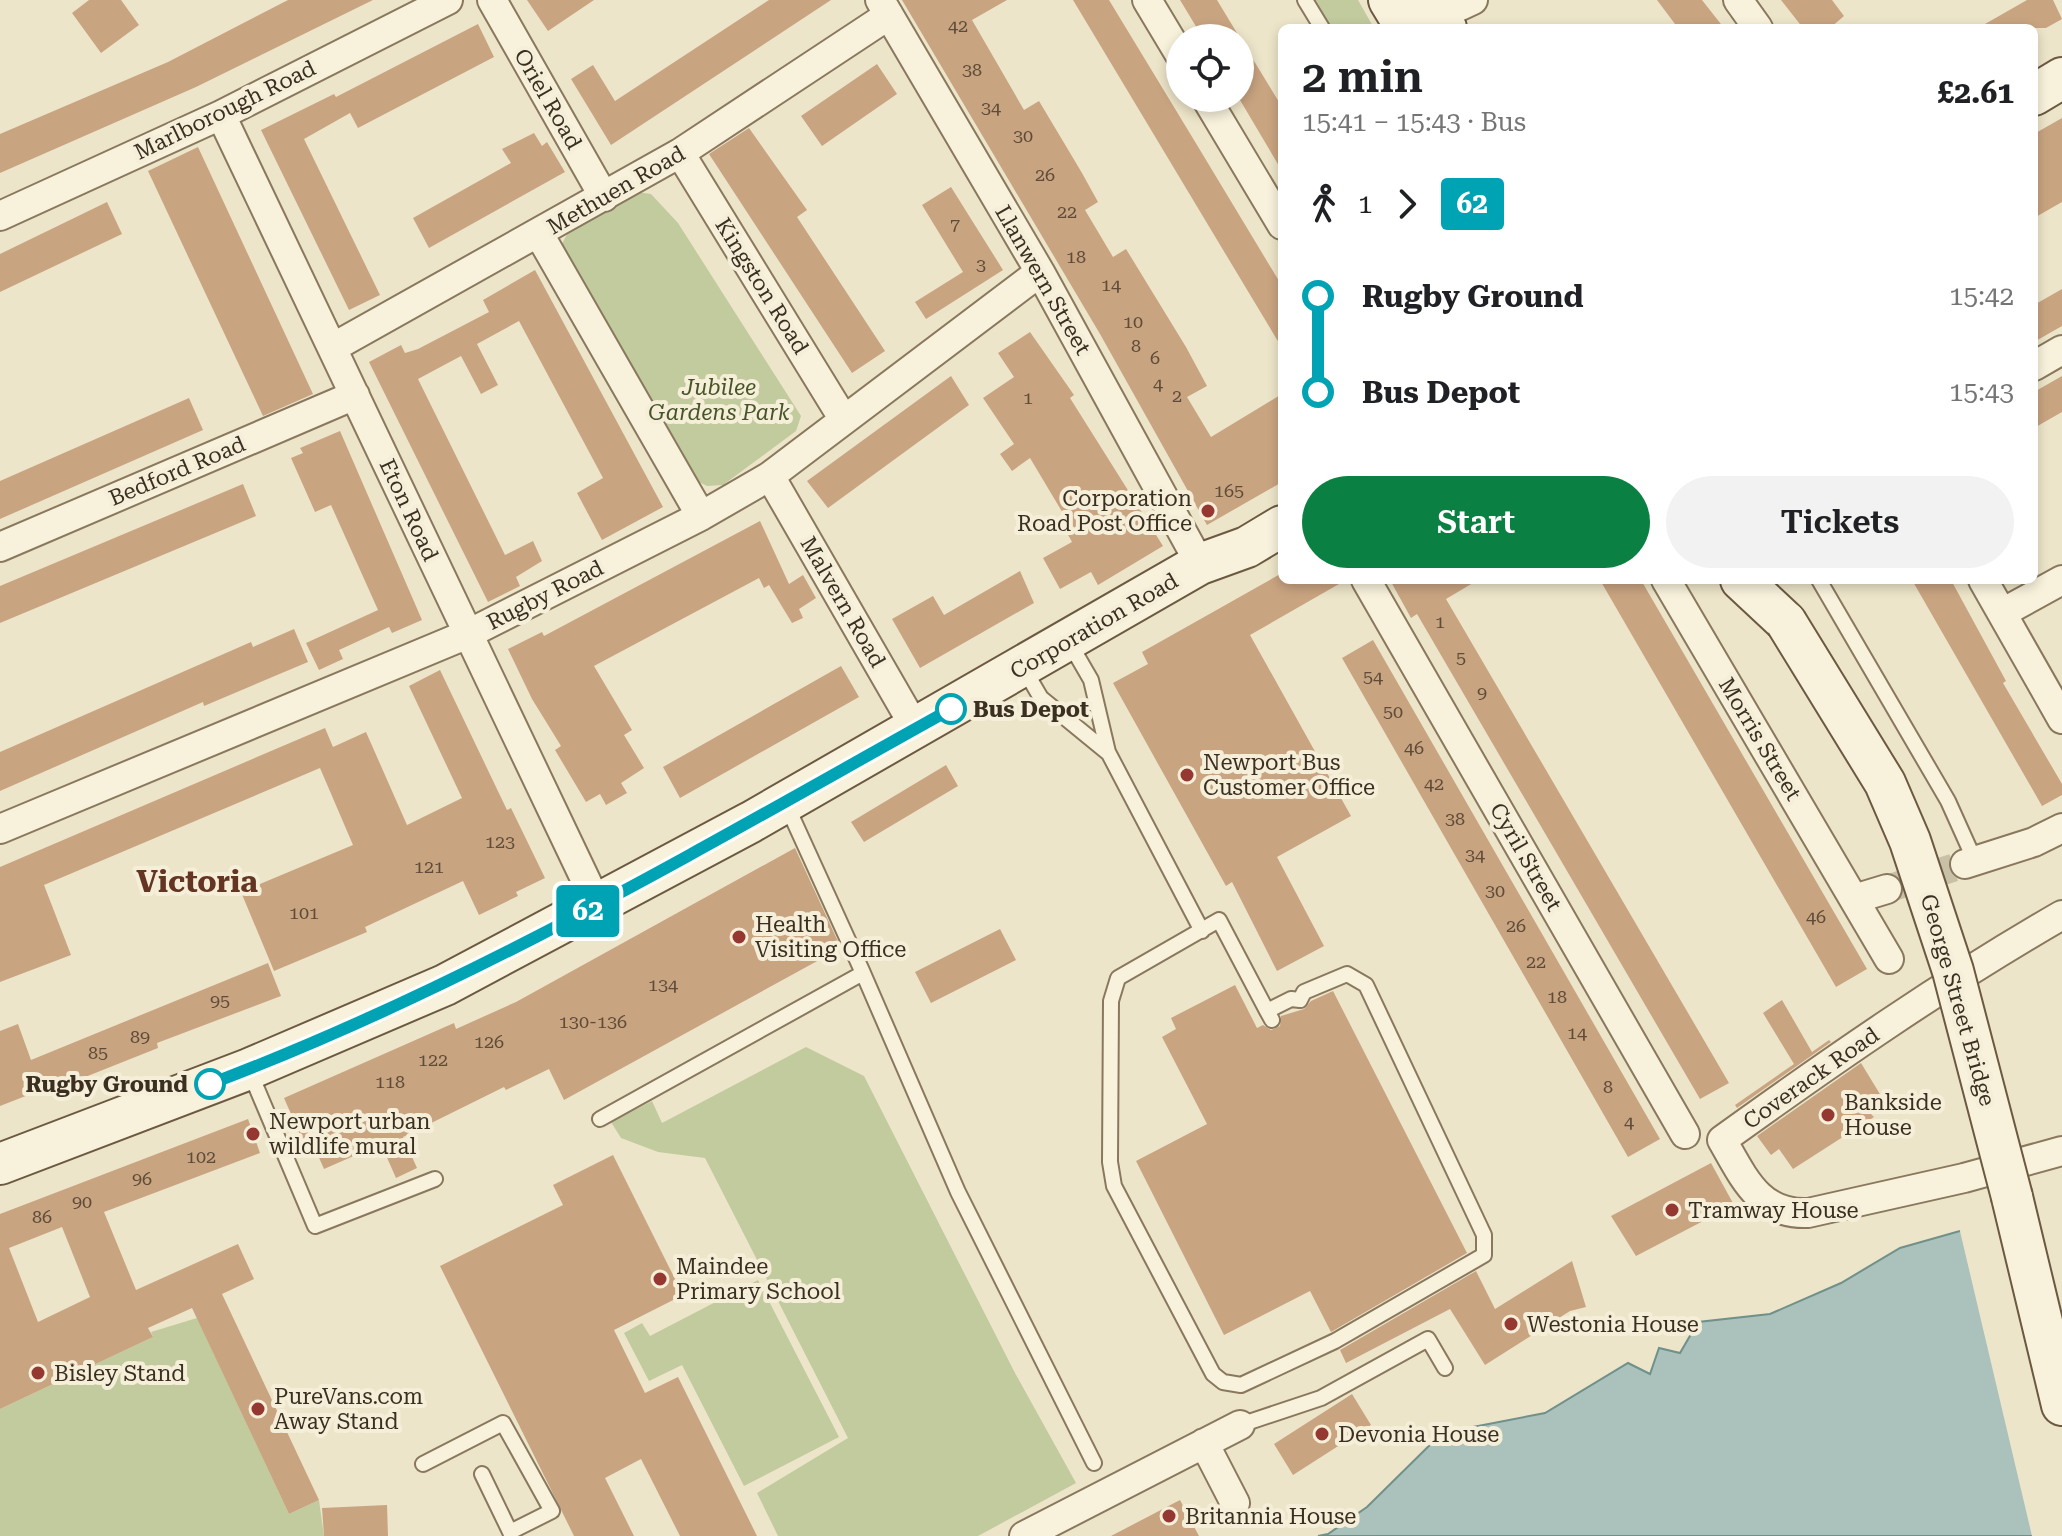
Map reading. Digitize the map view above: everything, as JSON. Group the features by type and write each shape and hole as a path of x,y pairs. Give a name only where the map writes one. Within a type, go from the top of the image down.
{"street":[{"name":"Marlborough Road","path":"0,216 221,115 448,0"},
{"name":"Oriel Road","path":"492,0 604,197"},
{"path":"1147,0 1166,32"},
{"path":"1389,0 1404,24"},
{"path":"1738,0 1755,24"},
{"name":"Methuen Road","path":"332,348 680,153 884,7"},
{"name":"Llanwern Street","path":"884,7 1040,272 1200,564"},
{"path":"2038,93 2062,78"},
{"path":"1214,112 1278,218"},
{"name":"Eton Road","path":"221,115 598,906"},
{"name":"Kingston Road","path":"680,153 844,420"},
{"path":"539,234 701,516"},
{"name":"Rugby Road","path":"0,829 468,634 701,516 770,476 1040,272"},
{"path":"2038,364 2062,350"},
{"name":"Bedford Road","path":"0,547 355,395"},
{"name":"Malvern Road","path":"770,476 916,729"},
{"name":"Corporation Road","path":"0,1164 249,1069 445,985 598,906 786,802 1200,564 1247,547 1278,528"},
{"path":"2002,613 2062,580"},
{"name":"Cyril Street","path":"1368,584 1685,1134"},
{"name":"Morris Street","path":"1668,584 1889,959"},
{"name":"George Street Bridge","path":"1745,584 1786,622"},
{"name":"George Street Bridge","path":"1771,584 1786,622 1885,783 1910,841 1976,1051 2062,1405"},
{"path":"1985,584 2061,715"},
{"path":"1970,862 2034,842 2062,828"},
{"path":"1854,899 1887,889"},
{"name":"Coverack Road","path":"2062,915 1960,974 1722,1140 1755,1195 1772,1208 1792,1213 1808,1213 1964,1178 2062,1151"},
{"path":"1024,1536 1240,1425"},
{"path":"1204,1443 1235,1503"}],"lane":[{"path":"1305,0 1320,24"},
{"path":"1821,584 1948,801 1970,862"},
{"path":"1069,641 1091,680 1108,752 1202,931"},
{"path":"1023,667 1041,698 1108,752"},
{"path":"786,802 958,1192 1094,1463"},
{"path":"1219,920 1270,1016 1291,999 1301,1002 1304,992 1347,974 1366,985 1484,1235 1484,1255 1472,1264 1335,1341 1241,1385 1223,1382 1213,1374 1114,1186 1110,1162 1111,1001 1118,978 1202,931 1219,920"},
{"path":"600,1119 863,973"},
{"path":"249,1069 315,1226 435,1179"},
{"path":"1240,1425 1321,1398 1428,1339 1445,1368"},
{"path":"423,1464 503,1423 552,1511 511,1534 482,1474"}],"green space":[{"path":"1314,0 1358,0 1372,24 1329,24"},
{"name":"Jubilee Gardens Park","path":"637,192 651,194 678,223 801,416 796,431 723,485 707,486 693,479 561,247 573,227 582,220"},
{"path":"806,1047 864,1076 1015,1373 1076,1483 978,1536 778,1536 757,1493 848,1438 705,1158 658,1152 621,1138 611,1122 652,1101 662,1123"},
{"path":"758,1280 839,1437 744,1486 682,1365 649,1381 624,1333 642,1323 650,1336"},
{"path":"197,1318 289,1514 319,1500 324,1536 0,1536 0,1409 153,1337 151,1332"}],"water":[{"path":"2062,1202 2062,1536 1318,1536 1328,1534 1367,1507 1442,1433 1545,1413 1628,1363 1650,1374 1659,1348 1680,1353 1698,1322 1770,1314 1841,1283 1900,1248"}],"pier":[{"path":"2062,1198 2062,1536 2032,1536 1959,1227"}],"building":[{"path":"89,0 121,0 139,25 101,53 72,13"},
{"path":"288,0 373,0 196,87 0,173 0,134 168,62"},
{"path":"527,0 594,0 548,31"},
{"path":"769,0 831,0 611,145 571,79 593,65 615,101"},
{"path":"902,0 1007,0 972,20 1024,110 1039,101 1082,173 1098,202 1085,210 1113,257 1126,249 1186,347 1207,386 1187,397 1211,437 1278,396 1278,484 1207,525 1100,334"},
{"path":"1073,0 1109,0 1166,94 1166,112 1177,112 1278,279 1278,341"},
{"path":"1180,0 1217,0 1232,24 1195,24"},
{"path":"1657,0 1702,0 1721,24 1675,24"},
{"path":"1781,0 1832,0 1844,16 1835,24 1800,24"},
{"path":"2027,0 2053,0 2062,19 2046,28 2038,28 2038,24 1985,24"},
{"path":"478,24 494,57 358,128 350,113 304,139 380,295 349,310 261,130 334,94 336,97"},
{"path":"1254,61 1278,100 1278,164 1247,112 1254,112"},
{"path":"877,64 897,94 822,146 801,116"},
{"path":"2062,118 2062,202 2038,216 2038,132"},
{"path":"749,128 807,210 797,217 885,351 852,373 709,154"},
{"path":"534,133 542,146 547,142 565,172 429,248 413,218 511,163 502,149"},
{"path":"198,147 313,394 263,416 148,171"},
{"path":"951,187 1003,270 926,319 915,302 963,272 922,205"},
{"path":"107,202 122,234 0,292 0,254"},
{"path":"535,270 663,507 602,540 577,493 603,478 519,321 477,344 498,385 481,394 461,356 418,379 505,555 533,541 542,561 516,577 520,586 488,602 369,362 401,345 405,353 418,349 489,312 483,300"},
{"path":"2062,289 2062,326 2038,340 2038,303"},
{"path":"1030,332 1074,395 1070,398 1163,546 1098,585 1091,572 1060,589 1043,558 1072,542 1065,529 1070,525 1030,458 1012,471 1000,454 1014,444 983,398 1014,377 998,353"},
{"path":"951,376 969,405 828,508 807,481"},
{"path":"2062,376 2062,412 2038,426 2038,390"},
{"path":"189,398 203,430 0,519 0,481"},
{"path":"340,431 422,620 392,633 389,627 339,650 343,659 319,670 306,643 378,610 331,505 315,512 291,458 303,453 300,448"},
{"path":"243,484 256,516 0,623 0,586"},
{"path":"760,521 789,584 803,575 816,598 799,609 803,618 792,623 769,585 764,588 759,578 594,666 632,730 624,735 644,768 621,783 627,793 606,805 600,794 586,802 555,750 561,746 532,699 508,649 542,632 544,636"},
{"path":"1020,571 1034,603 920,668 892,619 933,596 944,615"},
{"path":"1278,575 1278,584 1339,584 1250,635 1351,816 1277,857 1324,946 1277,971 1232,882 1226,886 1113,683 1148,664 1142,652"},
{"path":"1392,584 1471,584 1446,599 1729,1083 1700,1099 1417,614 1411,618"},
{"path":"1602,584 1643,584 1867,969 1836,987"},
{"path":"1914,584 1953,584 2006,681 2003,683 2062,784 2062,795 2042,806"},
{"path":"294,629 308,662 204,706 203,702 0,791 0,752 251,642 253,647"},
{"path":"1373,640 1660,1139 1628,1157 1342,658"},
{"path":"841,666 859,697 680,798 663,767"},
{"path":"440,670 507,810 511,808 545,878 516,892 518,896 479,915 463,881 365,927 367,932 274,971 241,892 353,845 320,768 44,885 71,955 0,982 0,867 325,728 333,747 366,732 407,825 462,798 409,686"},
{"path":"946,765 958,786 864,842 851,822"},
{"path":"795,848 841,948 564,1100 549,1069 506,1090 504,1087 403,1137 417,1168 396,1178 381,1144 324,1169 309,1135 302,1139 284,1098 454,1023 456,1029 516,1002"},
{"path":"1000,929 1016,960 931,1003 915,972"},
{"path":"268,963 281,996 157,1043 158,1048 55,1089 54,1085 0,1106 0,1031 18,1024 31,1060"},
{"path":"1235,985 1257,1028 1263,1025 1271,1030 1280,1026 1281,1016 1304,1009 1311,1001 1333,991 1467,1253 1331,1332 1310,1291 1224,1335 1136,1161 1207,1124 1162,1037 1176,1029 1171,1018"},
{"path":"1782,1000 1812,1052 1829,1040 1831,1042 1737,1108 1735,1105 1794,1064 1763,1013"},
{"name":"Bankside House","path":"1861,1063 1886,1104 1871,1114 1874,1117 1793,1169 1779,1149 1771,1155 1757,1136"},
{"path":"248,1119 260,1153 104,1212 136,1290 238,1244 254,1279 222,1294 319,1500 289,1514 192,1308 148,1328 153,1337 0,1409 0,1214","holes":["62,1227 90,1297 38,1322 9,1248"]},
{"path":"613,1155 683,1295 614,1330 645,1393 678,1377 757,1536 680,1536 641,1459 605,1478 634,1536 574,1536 440,1266 563,1205 553,1185"},
{"name":"Tramway House","path":"1711,1163 1734,1205 1636,1256 1611,1216"},
{"path":"1572,1261 1586,1307 1570,1311 1485,1365 1450,1309 1346,1363 1340,1350 1476,1271 1495,1309"},
{"name":"Devonia House","path":"1352,1394 1371,1425 1293,1475 1274,1444"},
{"name":"Britannia House","path":"1180,1500 1199,1536 1111,1536"},
{"path":"387,1505 388,1536 324,1536 322,1508"}],"tunnel":[{"path":"1887,889 1965,864"}],"bus line":[{"name":"62","path":"210,1084 373,1018 445,985 598,906 951,709"}],"place":[{"name":"Corporation Road Post Office","path":"1208,511"},
{"name":"Bus Depot","path":"951,709"},
{"name":"Newport Bus Customer Office","path":"1187,775"},
{"name":"Health Visiting Office","path":"739,937"},
{"name":"Rugby Ground","path":"210,1084"},
{"name":"Bankside House","path":"1828,1115"},
{"name":"Newport urban wildlife mural","path":"253,1134"},
{"name":"Tramway House","path":"1672,1210"},
{"name":"Maindee Primary School","path":"660,1279"},
{"name":"Westonia House","path":"1511,1324"},
{"name":"Bisley Stand","path":"38,1373"},
{"name":"PureVans.com Away Stand","path":"258,1409"},
{"name":"Devonia House","path":"1322,1434"},
{"name":"Britannia House","path":"1169,1516"}],"district":[{"name":"Victoria","path":"197,881"}]}
